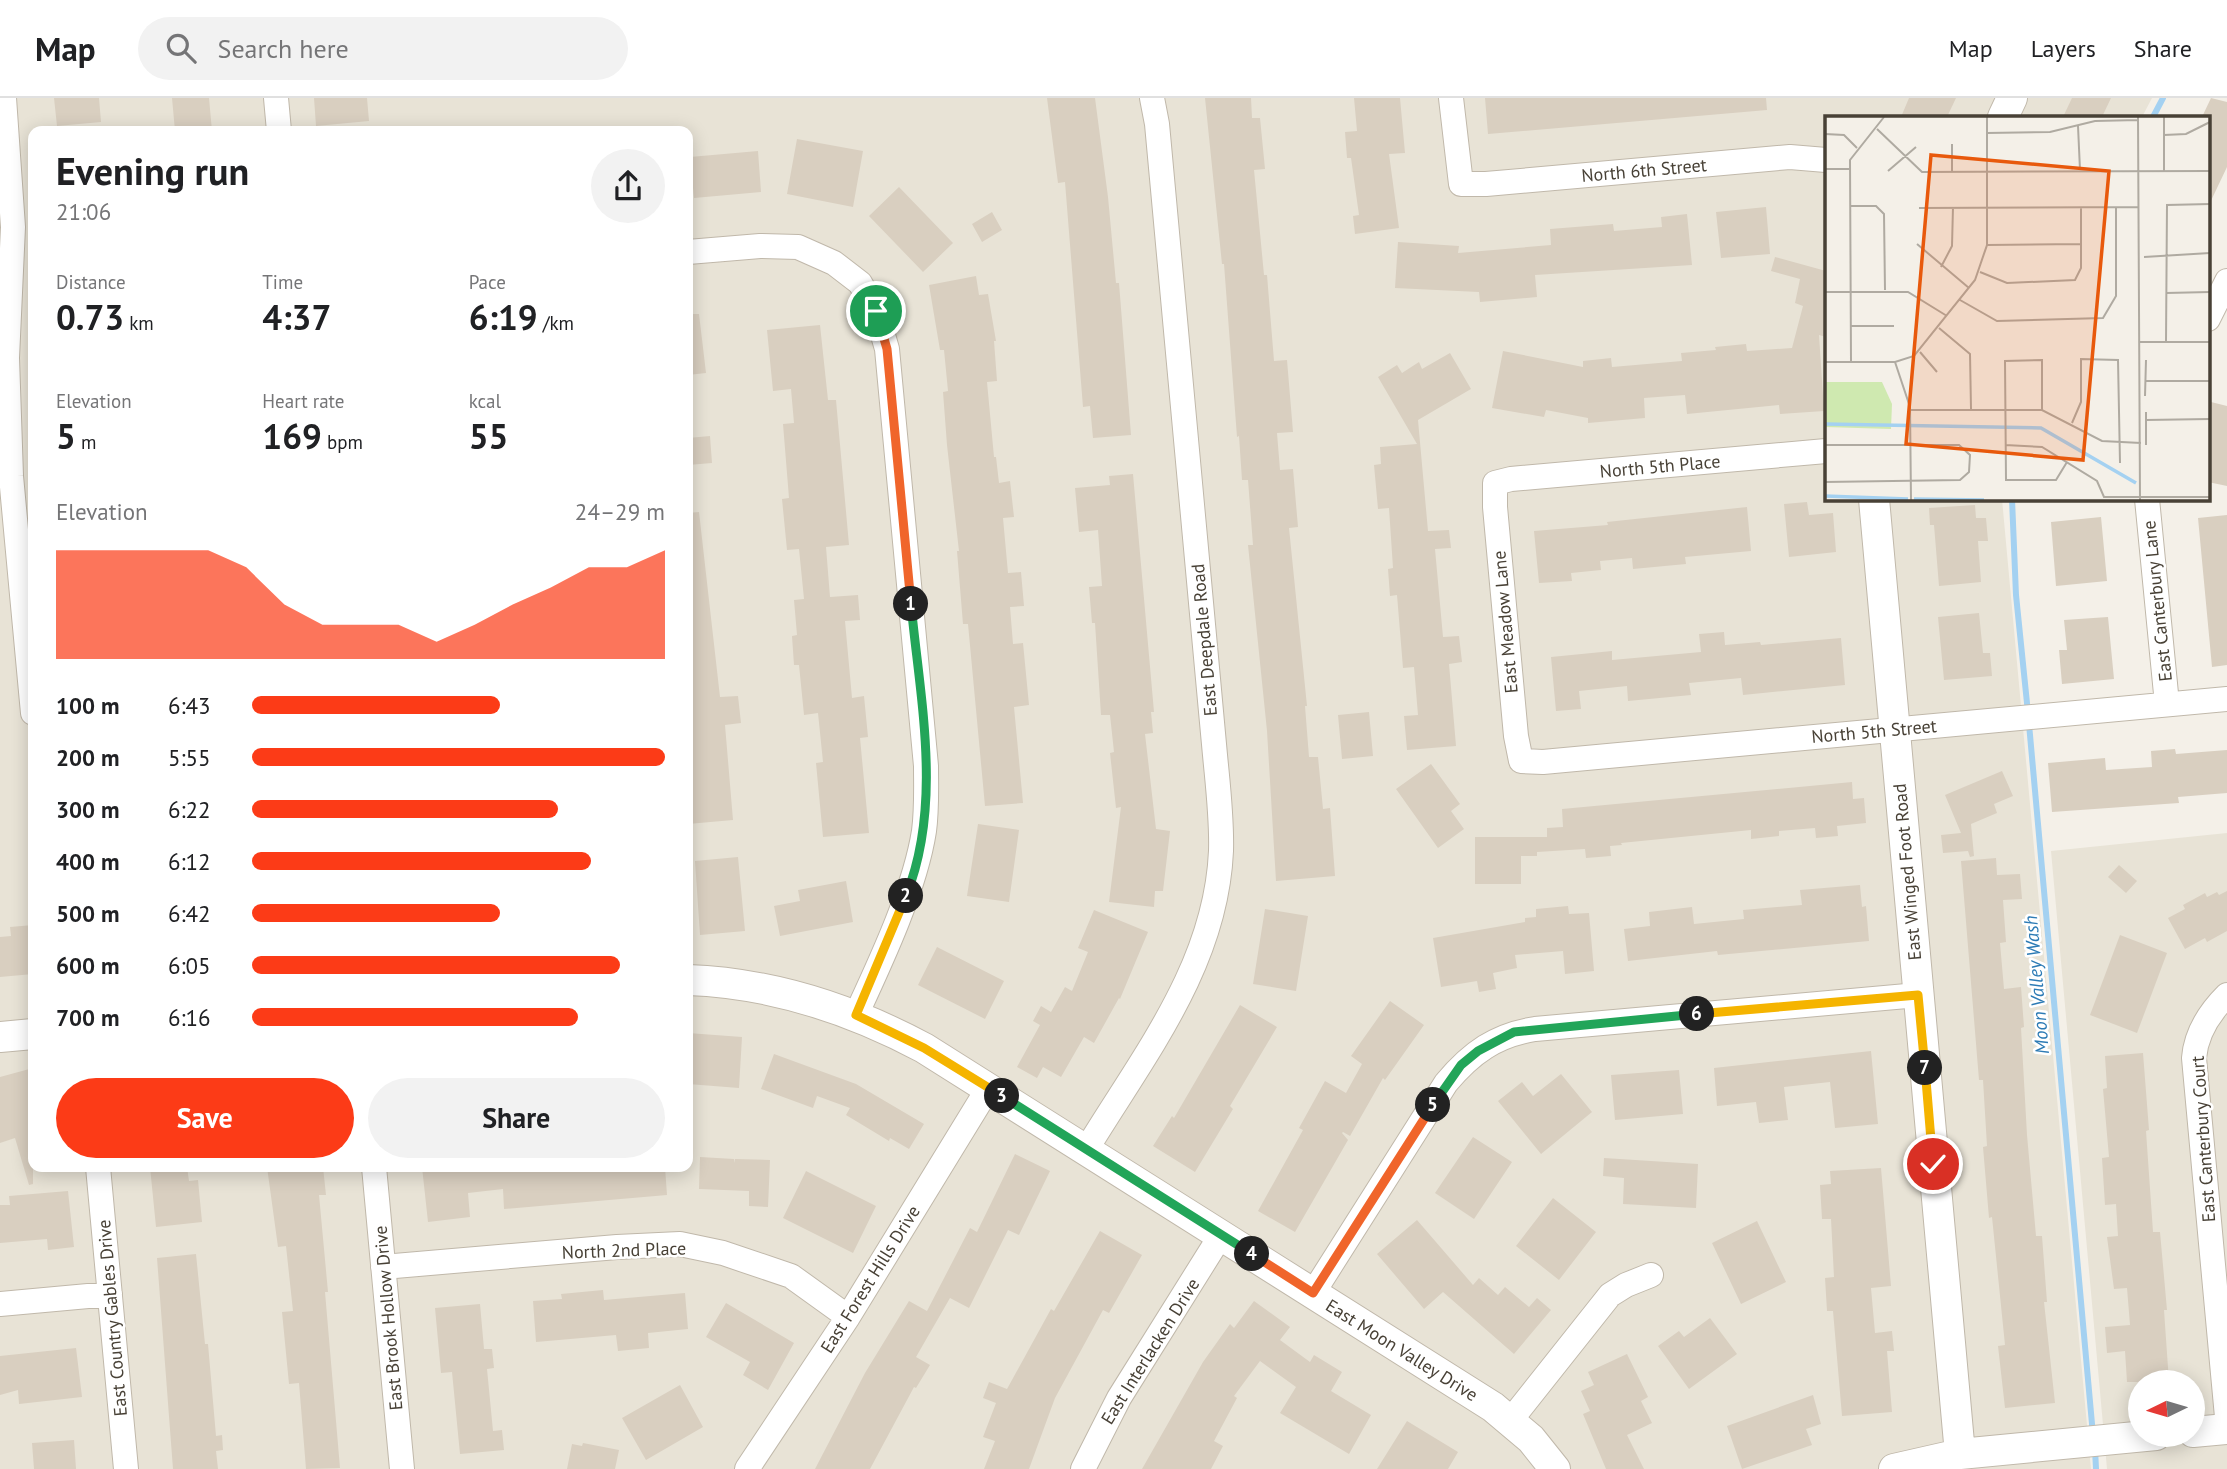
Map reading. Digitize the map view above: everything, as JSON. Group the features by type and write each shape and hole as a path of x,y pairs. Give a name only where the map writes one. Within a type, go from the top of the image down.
{"street":[{"path":"4,98 13,227 5,320 11,476 28,659"},
{"path":"276,98 279,126"},
{"name":"East Deepdale Road","path":"1086,1150 1131,1081 1184,990 1203,945 1221,852 1213,727 1157,124 1152,98"},
{"name":"North 6th Street","path":"1451,98 1461,184 1790,157 1825,160"},
{"path":"2003,116 2012,98"},
{"path":"693,252 760,246 798,247 834,263 859,283 876,311 887,349 927,799 918,862 856,1015"},
{"path":"2210,315 2227,281"},
{"name":"North 5th Place","path":"1495,483 1511,479 1825,451"},
{"name":"East Meadow Lane","path":"1495,483 1494,507 1516,736 1521,761"},
{"name":"East Winged Foot Road","path":"1874,500 1959,1454"},
{"name":"East Canterbury Lane","path":"2147,500 2167,704"},
{"name":"North 5th Street","path":"1521,761 1542,762 2227,699"},
{"name":"East Moon Valley Drive","path":"693,980 747,985 804,999 856,1015 924,1048 1493,1407 1531,1439 1555,1469"},
{"path":"1313,1293 1446,1083 1461,1065 1496,1040 1514,1032 1535,1029 1918,995"},
{"name":"East Canterbury Court","path":"2227,995 2202,1026 2194,1058 2227,1417"},
{"path":"0,1037 28,1034"},
{"name":"East Forest Hills Drive","path":"747,1469 848,1317 989,1087"},
{"name":"East Country Gables Drive","path":"98,1172 126,1469"},
{"name":"East Brook Hollow Drive","path":"374,1172 402,1469"},
{"name":"East Interlacken Drive","path":"1083,1469 1119,1398 1221,1235"},
{"name":"North 2nd Place","path":"383,1267 680,1244 723,1253 791,1276 848,1317"},
{"path":"1510,1421 1609,1295 1651,1275"},
{"path":"0,1304 110,1294"},
{"path":"2205,1431 2227,1429"},
{"path":"1894,1469 1959,1454 2128,1437"}],"shaded area":[{"path":"0,98 2152,98 2143,116 1825,116 1825,500 2002,500 2091,1469 0,1469"},
{"path":"2227,833 2227,1469 2107,1469 2051,851"}],"building":[{"path":"54,98 99,98 101,122 57,126"},
{"path":"172,98 209,98 212,126 175,126"},
{"path":"314,98 367,98 369,121 316,126"},
{"path":"1047,98 1095,98 1116,283 1119,283 1131,435 1093,438 1090,406 1083,407 1065,182 1058,183"},
{"path":"1205,98 1251,98 1252,118 1260,118 1265,169 1254,170 1264,275 1267,275 1274,361 1287,360 1293,432 1277,433 1280,470 1293,469 1298,527 1289,528 1307,706 1309,757 1318,757 1323,809 1330,808 1335,876 1276,881 1267,731 1248,545 1253,545 1248,480 1242,480 1239,436 1237,437 1224,264"},
{"path":"1354,98 1400,98 1405,153 1389,154 1399,228 1355,234 1353,216 1359,215 1351,158 1347,158 1345,132 1357,131"},
{"path":"1485,98 1766,98 1767,110 1488,134"},
{"path":"1909,98 1956,98 1947,116 1901,116"},
{"path":"2072,98 2111,98 2102,116 2063,116"},
{"path":"2211,98 2227,102 2227,167 2210,203 2210,116 2202,116"},
{"path":"797,139 863,151 853,207 787,194"},
{"path":"758,151 761,192 694,198 693,157"},
{"path":"899,187 953,243 923,272 869,216"},
{"path":"1766,207 1770,254 1721,258 1716,212"},
{"path":"992,212 1002,230 982,242 972,224"},
{"path":"1687,214 1692,265 1535,275 1537,297 1480,302 1479,292 1395,288 1398,242 1459,246 1458,253 1551,245 1550,229 1613,224 1614,231 1662,227 1661,217"},
{"path":"1775,257 1825,271 1825,337 1819,335 1824,411 1780,414 1779,405 1687,414 1685,395 1644,398 1645,418 1588,423 1588,418 1546,410 1544,417 1492,408 1503,351 1583,367 1583,361 1611,358 1612,367 1682,361 1681,353 1716,350 1715,347 1746,344 1747,351 1792,348 1803,306 1795,303 1800,279 1771,271"},
{"path":"976,276 979,295 988,294 996,341 997,381 987,382 999,483 1010,481 1014,517 1003,518 1008,573 1021,572 1024,606 1010,607 1013,644 1023,643 1029,705 1014,707 1023,803 985,806 968,624 963,624 959,551 943,392 948,391 944,350 940,350 929,285"},
{"path":"693,314 699,314 706,373 693,374"},
{"path":"820,325 828,400 836,400 849,545 826,547 830,597 858,595 860,620 845,621 852,698 864,696 868,737 860,738 869,833 823,837 816,763 823,762 818,713 804,715 799,665 794,665 792,636 797,635 794,600 804,599 799,549 787,550 782,499 789,498 783,424 794,423 791,389 773,391 767,330"},
{"path":"1450,353 1471,389 1418,420 1428,531 1449,530 1451,548 1435,549 1443,637 1459,636 1462,662 1449,664 1456,746 1407,750 1404,716 1418,715 1414,667 1403,668 1397,595 1390,596 1388,569 1393,568 1389,508 1378,509 1374,465 1381,464 1380,447 1417,444 1378,377 1397,365 1402,373 1419,362 1422,369"},
{"path":"2211,402 2227,406 2227,486 2210,482"},
{"path":"710,436 712,463 693,465 693,438"},
{"path":"1133,474 1154,712 1151,712 1153,733 1145,734 1156,829 1170,831 1163,891 1155,891 1154,907 1109,902 1121,807 1116,808 1110,753 1114,752 1110,715 1101,715 1095,623 1092,623 1089,587 1102,586 1098,530 1079,532 1075,488 1110,485 1109,476"},
{"path":"1807,502 1809,515 1833,513 1836,552 1789,557 1784,504"},
{"path":"1975,505 1976,518 1986,518 1988,541 1978,541 1981,582 1939,586 1934,525 1930,525 1929,508"},
{"path":"1747,507 1751,551 1685,557 1686,564 1633,569 1632,558 1600,561 1601,570 1571,573 1572,581 1539,583 1534,531 1608,525 1607,522"},
{"path":"699,512 720,697 738,696 741,723 725,725 733,820 693,824 693,513"},
{"path":"2227,515 2227,665 2212,667 2198,518"},
{"path":"2101,517 2107,581 2056,586 2051,522"},
{"path":"1979,613 1983,653 1990,653 1992,676 1944,680 1938,617"},
{"path":"2108,617 2114,679 2062,684 2059,650 2067,650 2064,620"},
{"path":"1724,632 1725,645 1760,642 1761,645 1841,638 1845,685 1743,695 1741,678 1689,683 1691,695 1628,701 1627,686 1579,691 1581,709 1556,711 1551,657 1612,651 1612,660 1701,652 1699,634"},
{"path":"1369,712 1373,756 1342,759 1338,715"},
{"path":"2175,749 2176,754 2227,750 2227,793 2178,797 2179,803 2052,812 2048,763 2105,758 2106,770 2152,767 2151,751"},
{"path":"1431,764 1460,804 1451,811 1464,829 1438,848 1396,789"},
{"path":"2002,771 2013,796 1994,804 1997,813 1971,824 1974,856 1970,857 1968,851 1943,853 1941,835 1961,833 1945,795"},
{"path":"1852,782 1853,799 1864,798 1866,823 1837,826 1838,836 1816,838 1815,828 1779,831 1779,836 1751,839 1751,830 1621,843 1622,845 1610,846 1611,856 1586,858 1585,849 1537,852 1537,856 1521,856 1521,884 1475,884 1475,837 1547,837 1547,828 1563,827 1562,809"},
{"path":"978,824 1019,830 1009,902 967,896"},
{"path":"738,857 745,931 700,935 695,861"},
{"path":"1996,858 1997,875 2020,874 2022,899 2003,900 2006,942 2000,943 2004,989 2021,987 2027,1135 2036,1236 2042,1236 2047,1302 2044,1302 2055,1403 2005,1408 1998,1346 2005,1345 1992,1217 1989,1218 1983,1147 1987,1146 1983,1080 1979,1080 1961,861"},
{"path":"2119,865 2137,881 2126,893 2108,877"},
{"path":"846,881 853,922 780,936 774,906 800,901 798,890"},
{"path":"1860,885 1862,907 1866,906 1869,941 1718,955 1717,951 1628,961 1624,929 1650,926 1649,912 1692,907 1694,924 1744,919 1743,910 1802,905 1800,890"},
{"path":"2227,891 2227,931 2207,942 2205,938 2185,949 2168,918 2185,909 2183,905 2205,893 2207,897"},
{"path":"1568,906 1569,914 1589,913 1594,971 1565,974 1563,951 1515,955 1517,968 1493,973 1496,989 1479,992 1477,981 1441,987 1433,938 1525,922 1525,918 1536,917 1536,909"},
{"path":"1265,909 1308,916 1296,991 1253,984"},
{"path":"1094,910 1148,932 1120,999 1094,1043 1084,1037 1061,1077 1043,1067 1037,1078 1017,1067 1040,1025 1033,1021 1041,1006 1051,1012 1065,987 1072,991 1088,952 1078,948"},
{"path":"28,925 28,974 0,977 0,937 11,936 10,927"},
{"path":"2120,935 2167,953 2137,1033 2090,1015"},
{"path":"937,947 1004,981 985,1019 918,985"},
{"path":"1390,1001 1424,1025 1385,1080 1383,1078 1350,1136 1342,1133 1348,1140 1295,1232 1258,1211 1303,1130 1299,1128 1325,1081 1346,1093 1362,1064 1351,1056"},
{"path":"1240,1005 1277,1027 1195,1172 1153,1146 1172,1116 1174,1118"},
{"path":"693,1033 742,1037 739,1088 693,1084"},
{"path":"1871,1051 1878,1124 1835,1128 1830,1082 1784,1087 1788,1120 1759,1123 1756,1102 1717,1106 1714,1068"},
{"path":"2143,1053 2153,1232 2160,1232 2167,1310 2164,1310 2168,1370 2128,1370 2128,1382 2125,1351 2107,1353 2105,1327 2130,1325 2127,1288 2114,1289 2107,1237 2118,1236 2116,1204 2105,1205 2102,1158 2109,1157 2103,1089 2107,1088 2105,1056"},
{"path":"774,1054 856,1084 924,1124 909,1149 890,1138 889,1141 846,1115 850,1108 817,1096 813,1108 761,1089"},
{"path":"28,1069 28,1172 33,1172 33,1184 29,1185 15,1138 0,1143 0,1077"},
{"path":"1679,1070 1683,1114 1615,1120 1611,1075"},
{"path":"1561,1074 1592,1112 1541,1154 1498,1101 1522,1082 1533,1096"},
{"path":"1473,1137 1512,1162 1474,1219 1435,1193"},
{"path":"1015,1154 1050,1171 1019,1235 1008,1230 969,1308 950,1298 916,1357 930,1365 916,1388 914,1387 870,1469 815,1469 865,1373 909,1301 927,1311 970,1228 977,1232"},
{"path":"700,1157 734,1159 734,1163 735,1159 770,1160 768,1207 749,1206 749,1191 699,1189"},
{"path":"1604,1158 1698,1164 1696,1208 1623,1204 1624,1178 1603,1176"},
{"path":"1881,1168 1891,1286 1871,1288 1875,1333 1892,1331 1894,1351 1887,1351 1892,1412 1842,1416 1833,1311 1827,1311 1825,1278 1834,1277 1831,1219 1822,1219 1820,1185 1831,1184 1830,1171"},
{"path":"806,1171 876,1206 853,1253 783,1218"},
{"path":"150,1172 188,1172 189,1181 198,1180 202,1222 156,1227"},
{"path":"268,1172 324,1172 326,1195 319,1195 340,1468 306,1469 299,1383 289,1384 282,1312 293,1311 286,1246 278,1247"},
{"path":"423,1172 665,1172 667,1195 504,1209 503,1189 468,1193 470,1217 428,1222"},
{"path":"68,1191 74,1247 48,1250 47,1239 0,1243 0,1205 10,1205 9,1196"},
{"path":"1553,1198 1596,1232 1559,1280 1516,1246"},
{"path":"1417,1220 1473,1285 1479,1278 1498,1295 1505,1287 1529,1307 1537,1298 1551,1310 1514,1354 1443,1292 1424,1309 1377,1254"},
{"path":"1757,1221 1786,1282 1741,1304 1712,1243"},
{"path":"1100,1231 1142,1255 1109,1313 1103,1310 1055,1398 1029,1469 984,1469 995,1441 983,1437 996,1403 983,1398 989,1382 1007,1389 1051,1309 1054,1311"},
{"path":"196,1254 216,1436 222,1435 223,1450 216,1451 218,1469 173,1469 157,1258"},
{"path":"603,1290 604,1300 685,1293 688,1329 648,1333 649,1348 618,1351 616,1335 536,1342 533,1301 562,1299 561,1294"},
{"path":"1254,1301 1290,1327 1280,1340 1310,1362 1314,1355 1342,1372 1331,1391 1371,1415 1349,1454 1280,1413 1296,1387 1260,1361 1234,1396 1237,1398 1214,1441 1223,1446 1211,1469 1142,1469 1203,1362 1230,1324 1234,1328"},
{"path":"726,1303 794,1343 768,1390 743,1375 750,1362 706,1337"},
{"path":"480,1304 484,1349 492,1349 494,1368 487,1369 493,1431 502,1430 504,1450 460,1454 452,1372 441,1373 435,1308"},
{"path":"1710,1318 1737,1354 1689,1389 1658,1346 1679,1331 1684,1337"},
{"path":"76,1348 82,1397 19,1404 18,1390 0,1395 0,1356"},
{"path":"1627,1354 1648,1397 1641,1401 1652,1423 1627,1435 1644,1469 1606,1469 1583,1414 1590,1411 1581,1391 1594,1385 1588,1372"},
{"path":"680,1385 703,1427 646,1460 622,1418"},
{"path":"1813,1395 1821,1424 1806,1429 1812,1445 1742,1469 1727,1426"},
{"path":"1407,1421 1458,1452 1448,1469 1377,1469"},
{"path":"74,1440 76,1469 34,1469 32,1443"},
{"path":"583,1443 619,1450 615,1469 567,1469 572,1444 582,1446"}],"waterway":[{"name":"Moon Valley Wash","path":"2154,116 2163,98"},
{"name":"Moon Valley Wash","path":"2012,500 2016,595 2028,713"},
{"name":"Moon Valley Wash","path":"2029,724 2093,1435"},
{"name":"Moon Valley Wash","path":"2095,1449 2096,1469"}],"route":[{"path":"876,311 887,349 927,799 918,862 856,1015 891,1030 989,1087 1313,1293 1446,1083 1461,1065 1478,1051 1514,1032 1918,995 1933,1164"}]}
